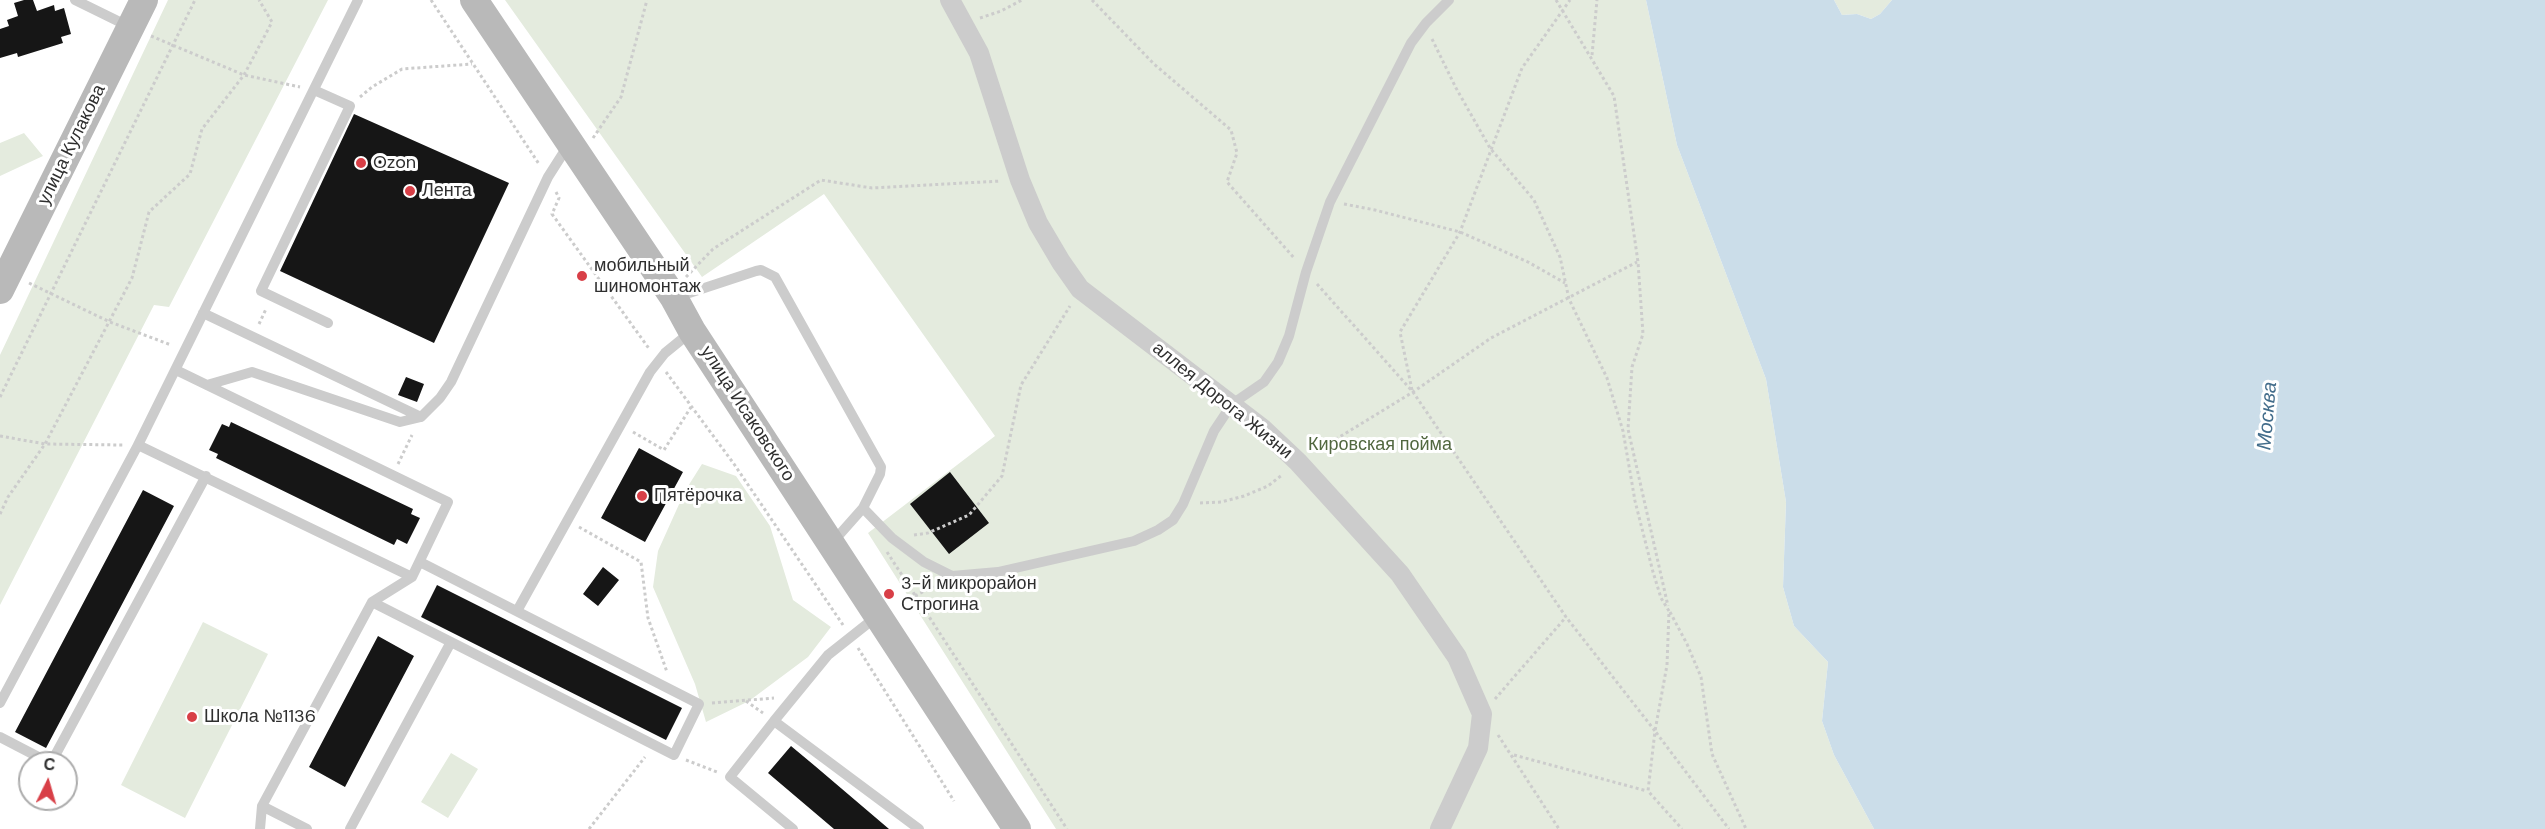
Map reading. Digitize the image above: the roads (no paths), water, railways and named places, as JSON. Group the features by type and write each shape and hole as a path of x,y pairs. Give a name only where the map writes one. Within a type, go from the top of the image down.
{"street":[{"name":"улица Кулакова","path":"3,273 144,0"},
{"name":"улица Исаковского","path":"474,0 580,142 679,288 692,331 1017,829"},
{"name":"аллея Дорога Жизни","path":"950,0 980,53 1020,180 1038,223 1080,289 1232,404 1298,462 1400,574 1457,657 1482,714 1478,748 1440,829"}],"lane":[{"path":"75,0 130,27"},
{"path":"0,703 138,445 358,0"},
{"path":"862,508 892,538 924,562 952,576 998,572 1134,541 1173,520 1183,504 1214,431 1232,404 1264,382 1278,362 1289,336 1303,269 1330,202 1411,43 1426,23 1449,0"},
{"path":"314,90 350,106 261,291 328,323"},
{"path":"207,385 252,372 400,422 421,417 440,398 451,382 548,177 580,142"},
{"path":"679,288 696,293 761,270 775,277 881,467 880,474 862,508 831,543"},
{"path":"203,313 421,417"},
{"path":"517,611 658,362 665,353 692,331"},
{"path":"176,370 448,502 412,577 372,602 262,806 260,829"},
{"path":"138,445 412,577"},
{"path":"57,751 206,476"},
{"path":"372,602 674,755 699,704 420,562"},
{"path":"793,829 730,777 828,655 877,616"},
{"path":"350,829 451,642"},
{"path":"774,721 919,829"},
{"path":"0,737 27,751"},
{"path":"262,806 308,829"}],"water":[{"name":"Москва","path":"1646,0 1834,0 1842,15 1857,14 1871,19 1880,14 1892,0 2545,0 2545,829 1874,829 1834,755 1822,721 1828,662 1794,626 1783,587 1786,502 1766,379 1677,145"}],"place":[{"name":"Ozon","path":"361,163"},
{"name":"Лента","path":"410,191"},
{"name":"мобильный шиномонтаж","path":"582,276"},
{"name":"Пятёрочка","path":"642,496"},
{"name":"3-й микрорайон Строгина","path":"889,594"},
{"name":"Школа №1136","path":"192,717"}],"park label":[{"name":"Кировская пойма","path":"1380,445"}]}
